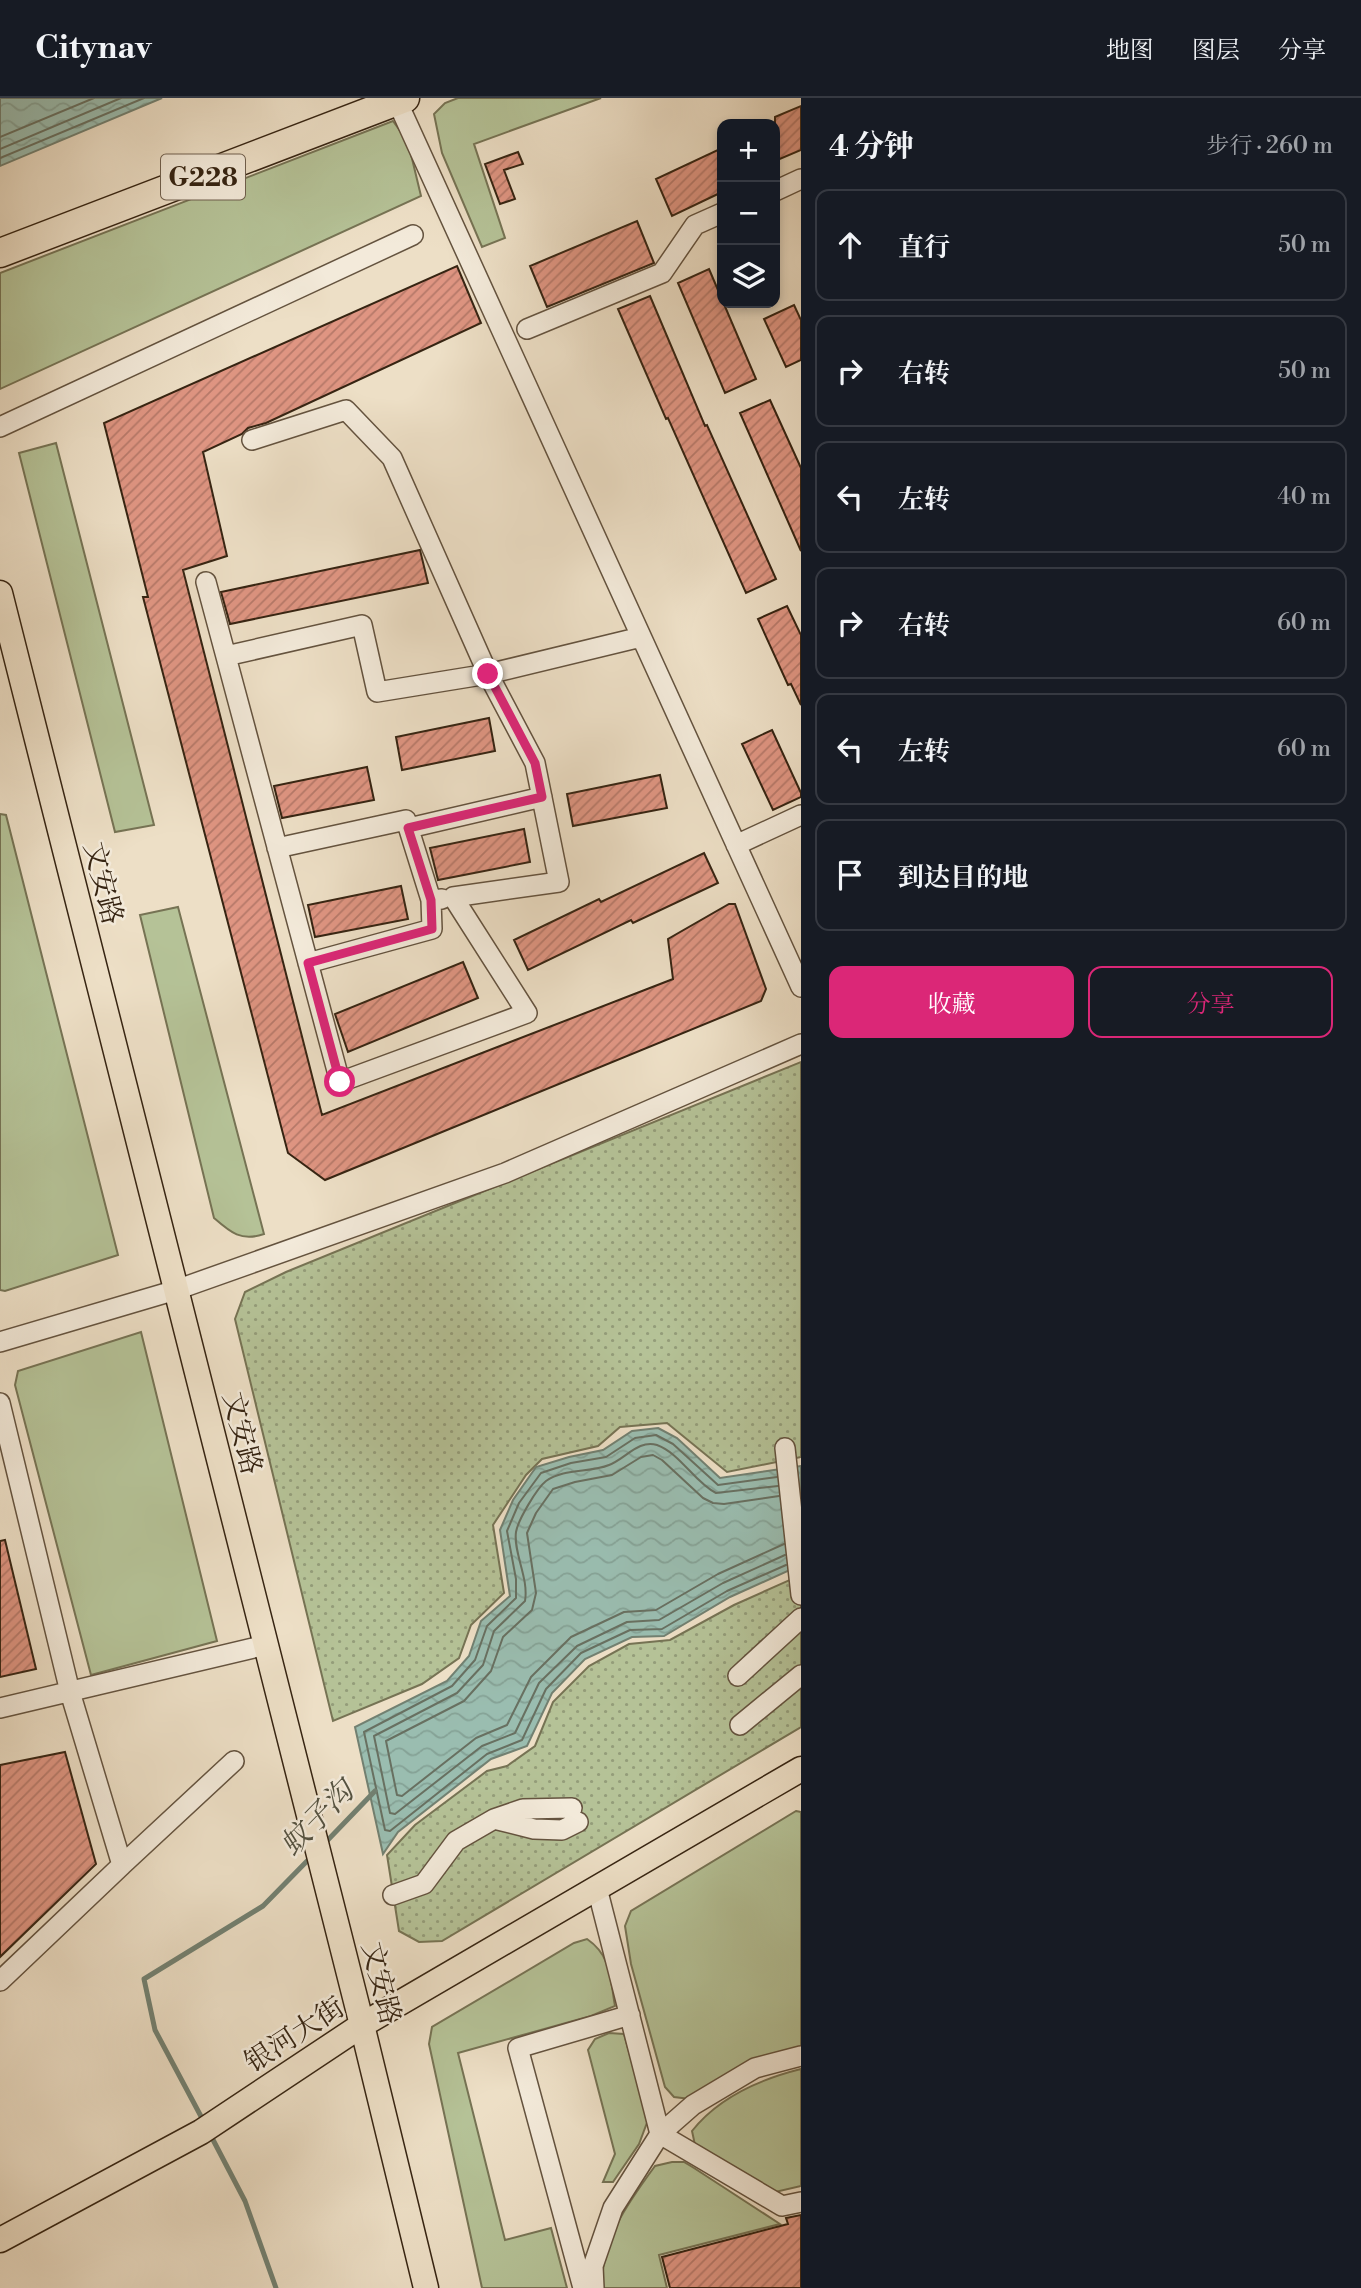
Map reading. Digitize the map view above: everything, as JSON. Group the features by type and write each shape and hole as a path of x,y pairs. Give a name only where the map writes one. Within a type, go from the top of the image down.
{"highway":[{"name":"G228","path":"0,253 401,100"}],"main road":[{"name":"文安路","path":"0,593 426,2288"},
{"name":"银河大街","path":"0,2240 207,2128 362,2025 801,1769"}],"street":[{"path":"401,100 801,987"},
{"path":"780,189 801,179"},
{"path":"527,329 662,273 695,225 717,215"},
{"path":"0,427 413,235"},
{"path":"252,440 346,410 392,458 488,674 535,763 559,882 431,900"},
{"path":"206,582 340,1082 527,1013 453,897"},
{"path":"226,656 362,625 377,692 488,674 641,637"},
{"path":"408,828 542,797"},
{"path":"736,845 801,815"},
{"path":"277,848 406,820 431,900 432,929 308,963"},
{"path":"0,1342 176,1290 505,1173 801,1044"},
{"path":"0,1403 70,1692 122,1865"},
{"path":"785,1448 801,1595"},
{"path":"738,1676 801,1618"},
{"path":"0,1707 266,1645"},
{"path":"740,1725 801,1675"},
{"path":"0,1981 234,1761"},
{"path":"393,1895 424,1884 456,1841 494,1819 534,1829 562,1830 575,1815"},
{"path":"597,1888 660,2134 782,2206 801,2202"},
{"path":"583,2288 517,2048 630,2015"},
{"path":"594,2288 593,2266 613,2208 660,2134 693,2105 755,2068 801,2056"}],"shaded area":[{"path":"458,98 601,98 474,144 505,238 482,247 442,153 434,114 445,103"},
{"path":"393,121 408,142 421,196 0,389 0,273"},
{"path":"56,443 154,825 115,832 19,453"},
{"path":"0,814 6,815 118,1255 5,1291 0,1290"},
{"path":"178,907 264,1234 256,1236 236,1234 214,1218 140,915"},
{"path":"801,1062 801,1457 727,1472 667,1423 620,1427 598,1446 542,1459 526,1475 493,1525 504,1593 471,1625 459,1658 422,1684 333,1721 235,1319 245,1292 286,1272"},
{"path":"141,1332 217,1641 91,1675 15,1385 18,1371"},
{"path":"801,1575 801,1727 442,1941 419,1942 399,1931 387,1855 415,1825 487,1771 507,1766 535,1746 553,1702 589,1666 629,1644 670,1640 734,1605"},
{"path":"796,1811 801,1812 801,2048 690,2099 674,2097 665,2087 631,1964 625,1926 631,1911"},
{"path":"587,1939 606,1961 615,2006 591,2016 458,2053 505,2240 551,2228 567,2288 482,2288 429,2044 432,2027 574,1943"},
{"path":"609,2033 624,2034 648,2120 639,2144 613,2182 603,2182 615,2154 588,2050 595,2039"},
{"path":"801,2069 801,2186 771,2193 695,2145 692,2131 714,2109 756,2084"},
{"path":"684,2162 780,2224 659,2255 667,2288 603,2288 605,2255 626,2208 655,2166"}],"water":[{"path":"0,98 162,98 0,166"},
{"path":"658,1428 677,1438 720,1478 801,1466 801,1565 730,1597 664,1636 632,1637 585,1659 552,1693 527,1746 491,1759 398,1832 383,1854 355,1727 447,1681 469,1656 481,1621 510,1596 500,1530 513,1500 536,1467 603,1450 632,1431"}],"building":[{"path":"801,106 801,150 780,159 780,119 775,117"},
{"path":"717,150 717,194 672,216 656,179"},
{"path":"518,152 523,164 504,170 515,199 500,204 485,164"},
{"path":"637,221 654,263 547,307 530,266"},
{"path":"457,266 481,323 266,423 248,428 242,434 203,452 227,556 183,570 322,1115 673,979 668,939 729,904 735,904 766,989 761,1001 325,1180 288,1153 143,597 148,597 104,423"},
{"path":"709,269 717,288 717,308 726,308 756,379 725,393 678,283"},
{"path":"650,296 705,426 707,425 776,579 746,593 618,309"},
{"path":"794,305 801,320 801,360 786,367 764,319"},
{"path":"770,400 801,468 801,551 740,413"},
{"path":"420,550 428,583 230,624 221,592"},
{"path":"787,606 801,635 801,705 791,684 788,685 758,619"},
{"path":"489,718 495,751 402,770 396,737"},
{"path":"772,730 801,793 801,797 773,810 742,744"},
{"path":"367,767 374,800 282,818 274,786"},
{"path":"660,775 667,808 573,826 567,794"},
{"path":"524,829 530,862 438,880 430,848"},
{"path":"704,853 718,883 633,923 631,920 528,970 514,940"},
{"path":"401,886 408,919 315,937 308,905"},
{"path":"463,962 478,998 348,1052 335,1014"},
{"path":"5,1540 36,1669 0,1677 0,1541"},
{"path":"65,1752 96,1864 0,1957 0,1765"},
{"path":"801,2215 801,2288 670,2288 662,2257 788,2224 786,2218"}],"waterway":[{"name":"蚊子沟","path":"323,1845 375,1791"},
{"name":"蚊子沟","path":"204,2122 155,2030 144,1979 263,1906 311,1857"},
{"name":"蚊子沟","path":"210,2134 245,2201 276,2288"}],"route":[{"path":"340,1082 308,963 432,929 431,900 408,828 542,797 535,763 488,674"}]}
